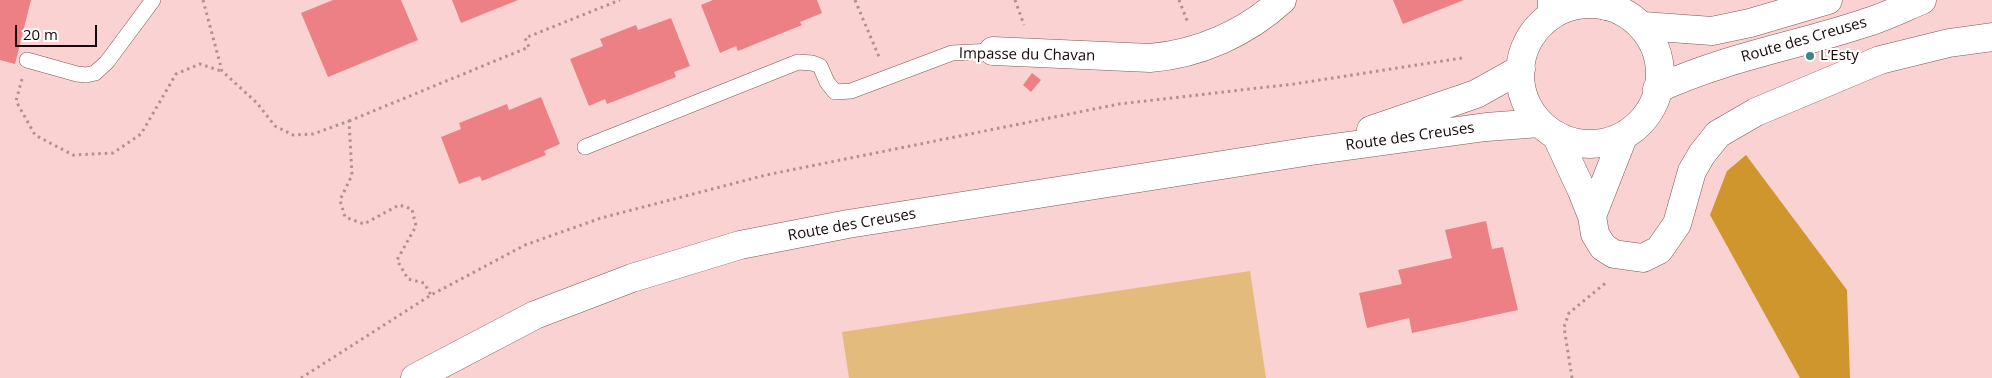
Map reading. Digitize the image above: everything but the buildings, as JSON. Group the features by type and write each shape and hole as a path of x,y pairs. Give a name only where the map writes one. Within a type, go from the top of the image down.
{"main road":[{"name":"Impasse du Chavan","path":"993,51 1150,58 1176,56 1234,34 1267,14 1282,0"},
{"name":"Route des Creuses","path":"1643,26 1712,31 1750,23 1828,0"},
{"name":"Route des Creuses","path":"1657,89 1677,80 1728,63 1866,23 1922,0"},
{"name":"Route des Creuses","path":"1604,3 1618,9 1643,26 1652,39 1660,60 1654,106 1639,125 1623,137 1596,144 1575,142 1548,129 1528,107 1522,89 1520,69 1526,48 1552,7 1604,3"},
{"path":"1548,129 1592,216 1596,234 1603,247 1614,254 1643,258 1659,250 1677,224 1692,172 1702,154 1718,134 1756,112 1880,60 1949,43 1992,38"},
{"name":"Route des Creuses","path":"1311,151 1476,94 1520,69"},
{"name":"Route des Creuses","path":"415,378 535,315 632,278 740,246 848,224 1311,151 1486,126 1548,129"},
{"path":"1592,216 1623,137"}],"lane":[{"path":"27,60 77,74 95,73 107,62 153,0"},
{"name":"Impasse du Chavan","path":"586,147 798,62 812,63 820,66 827,82 835,92 851,92 952,53 993,51"}],"path":[{"path":"203,0 222,71"},
{"path":"27,60 16,101 35,135 72,155 113,153 141,134 176,74 200,64 222,71 257,103 275,126 293,136 313,134 530,47 525,38 620,0"},
{"path":"855,0 887,78"},
{"path":"301,378 432,295 525,245 592,221 766,176 1118,104 1294,84 1462,58"},
{"path":"348,121 352,175 340,200 346,217 364,224 399,206 412,209 416,226 397,260 408,279 424,283 432,295"},
{"path":"1572,378 1564,327 1569,312 1600,289 1616,273 1626,257"}],"shaded area":[{"path":"1746,155 1847,290 1850,378 1800,378 1710,215 1727,171"},
{"path":"1250,271 1266,378 849,378 842,332"}],"place":[{"name":"L’Esty","path":"1810,56"}]}
